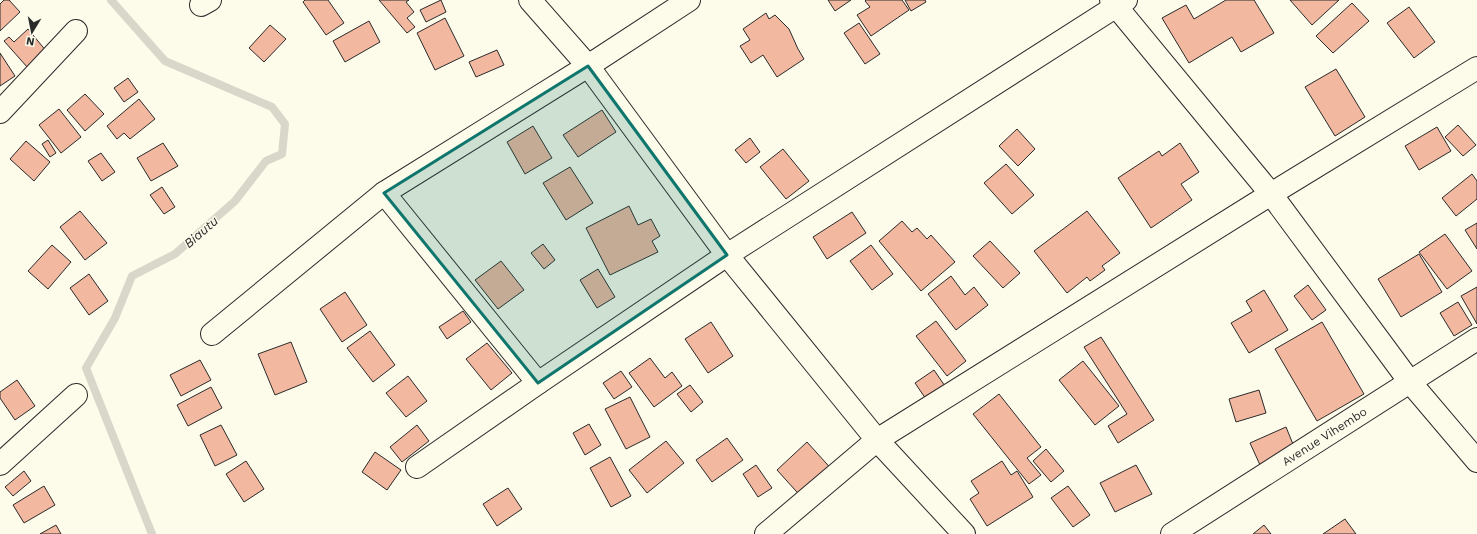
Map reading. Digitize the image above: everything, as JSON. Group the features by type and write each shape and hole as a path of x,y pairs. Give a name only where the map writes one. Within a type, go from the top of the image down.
{"street":[{"path":"530,0 588,66 727,254 877,440 964,534"},
{"path":"212,334 384,193 588,66 689,0"},
{"path":"417,467 727,254 1118,2 1271,194 1410,382 1477,461"},
{"path":"0,112 76,31"},
{"path":"766,534 877,440 1271,194 1477,68"},
{"path":"384,193 538,383"},
{"name":"Avenue Vihembo","path":"1172,534 1477,339"},
{"path":"0,464 76,395"}],"highlighted area":[{"path":"588,66 727,255 538,383 384,193"}],"building":[{"path":"4,0 9,0 20,12 0,31 0,4"},
{"path":"305,0 328,0 344,23 326,35 303,2"},
{"path":"379,0 409,0 406,2 414,12 407,18 415,27 407,33"},
{"path":"441,0 446,12 426,22 420,10"},
{"path":"828,0 851,0 835,11"},
{"path":"902,0 909,10 871,36 857,15 870,7 865,1"},
{"path":"905,0 925,0 926,2 911,11"},
{"path":"1226,0 1254,0 1274,33 1241,52 1232,37 1189,63 1162,18 1186,5 1194,19"},
{"path":"1290,0 1339,0 1312,25"},
{"path":"1352,3 1369,21 1333,53 1316,36"},
{"path":"1409,7 1435,42 1414,58 1387,23"},
{"path":"766,13 769,19 775,15 789,29 804,59 777,77 763,55 751,63 740,46 750,40 743,29"},
{"path":"445,18 464,56 435,70 417,33"},
{"path":"369,21 380,42 345,62 333,41"},
{"path":"859,23 880,54 865,64 844,33"},
{"path":"270,25 286,39 264,62 249,48"},
{"path":"28,29 47,52 28,68 4,41 9,37 14,42"},
{"path":"497,50 504,65 476,77 469,62"},
{"path":"0,53 15,76 0,86"},
{"path":"1336,69 1365,117 1335,136 1305,87"},
{"path":"128,78 138,92 124,102 114,88"},
{"path":"85,94 104,114 85,131 67,110"},
{"path":"139,99 155,119 130,139 124,133 117,139 107,126"},
{"path":"59,109 81,137 61,153 39,125"},
{"path":"602,110 616,132 578,157 563,135"},
{"path":"1458,125 1476,145 1463,156 1445,137"},
{"path":"533,126 552,158 525,174 507,142"},
{"path":"1437,127 1451,151 1419,170 1405,146"},
{"path":"1017,129 1035,149 1018,166 999,146"},
{"path":"750,138 760,152 746,163 735,150"},
{"path":"48,140 56,153 50,157 42,144"},
{"path":"26,141 50,162 34,181 10,159"},
{"path":"163,143 178,166 151,181 137,158"},
{"path":"1180,143 1199,172 1181,184 1192,200 1151,228 1118,178 1159,151 1162,156"},
{"path":"783,149 809,181 786,199 760,167"},
{"path":"101,153 115,172 102,181 88,161"},
{"path":"1006,164 1034,195 1012,214 984,183"},
{"path":"570,167 593,203 566,220 543,183"},
{"path":"1472,174 1477,181 1477,199 1456,216 1442,198"},
{"path":"162,187 175,207 164,214 150,195"},
{"path":"629,206 638,225 651,219 660,236 652,241 658,252 610,275 586,228"},
{"path":"80,211 107,243 85,260 60,227"},
{"path":"1087,211 1120,253 1102,266 1105,270 1090,281 1087,277 1067,293 1034,251"},
{"path":"852,212 866,233 827,259 813,237"},
{"path":"902,221 912,232 917,228 927,239 931,235 955,262 921,291 879,241"},
{"path":"1477,223 1477,249 1465,230"},
{"path":"1445,234 1472,271 1447,289 1419,252"},
{"path":"990,241 1020,273 1003,288 973,256"},
{"path":"543,244 555,260 544,269 531,253"},
{"path":"52,245 71,262 48,289 28,271"},
{"path":"871,245 893,274 872,290 850,261"},
{"path":"1419,254 1442,292 1401,317 1378,279"},
{"path":"501,261 524,290 498,309 475,280"},
{"path":"598,269 615,297 597,308 580,280"},
{"path":"89,274 108,301 89,315 70,288"},
{"path":"951,276 965,295 974,287 988,305 956,330 928,294"},
{"path":"1308,285 1326,310 1312,320 1294,296"},
{"path":"1477,287 1477,324 1461,296"},
{"path":"1264,290 1288,330 1249,353 1231,323 1252,311 1246,301"},
{"path":"345,292 367,325 342,342 320,309"},
{"path":"1458,302 1472,325 1454,336 1440,313"},
{"path":"463,311 471,322 447,339 439,327"},
{"path":"936,321 966,361 947,376 916,336"},
{"path":"711,322 733,356 708,373 685,339"},
{"path":"1322,322 1364,394 1317,421 1275,349"},
{"path":"370,331 395,365 373,382 347,348"},
{"path":"1101,337 1154,420 1118,443 1108,426 1127,414 1084,347"},
{"path":"291,342 307,382 275,395 258,354"},
{"path":"487,343 512,373 491,390 466,359"},
{"path":"650,358 665,378 672,372 682,386 654,407 629,373"},
{"path":"200,360 211,380 181,396 170,375"},
{"path":"1083,361 1119,406 1095,425 1059,380"},
{"path":"934,370 947,389 928,402 915,383"},
{"path":"621,371 632,387 614,399 603,383"},
{"path":"408,376 427,401 406,417 386,393"},
{"path":"17,380 35,406 15,420 0,398 0,392"},
{"path":"690,385 703,402 691,412 677,394"},
{"path":"211,387 222,408 188,426 177,405"},
{"path":"1259,390 1266,413 1236,422 1229,399"},
{"path":"999,394 1041,447 1027,458 1041,475 1029,484 973,414"},
{"path":"630,397 650,437 626,449 605,409"},
{"path":"589,424 601,445 585,455 573,433"},
{"path":"221,425 237,455 215,466 200,435"},
{"path":"417,425 429,441 402,462 390,447"},
{"path":"1286,427 1295,449 1260,465 1250,443"},
{"path":"727,438 743,460 712,482 696,460"},
{"path":"666,441 684,463 647,493 629,470"},
{"path":"807,442 835,473 805,501 777,470"},
{"path":"1046,449 1064,471 1051,482 1033,461"},
{"path":"375,452 401,470 387,490 362,472"},
{"path":"610,457 631,496 611,507 590,468"},
{"path":"246,461 264,489 244,502 226,474"},
{"path":"1002,461 1011,475 1017,471 1033,497 987,526 970,499 979,493 971,481"},
{"path":"756,465 772,488 758,497 743,474"},
{"path":"1136,465 1152,494 1115,512 1100,483"},
{"path":"24,471 31,481 13,496 5,487"},
{"path":"44,486 55,505 24,523 13,505"},
{"path":"1068,486 1090,515 1073,527 1051,498"},
{"path":"508,488 522,509 497,526 483,504"},
{"path":"1345,519 1356,534 1323,534"},
{"path":"56,525 61,534 40,534"},
{"path":"1264,525 1271,534 1253,534"}],"waterway":[{"name":"Biautu","path":"111,0 165,61 272,107 285,124 282,154 266,161 235,201 175,254 132,276 115,318 86,368 152,534"}]}
